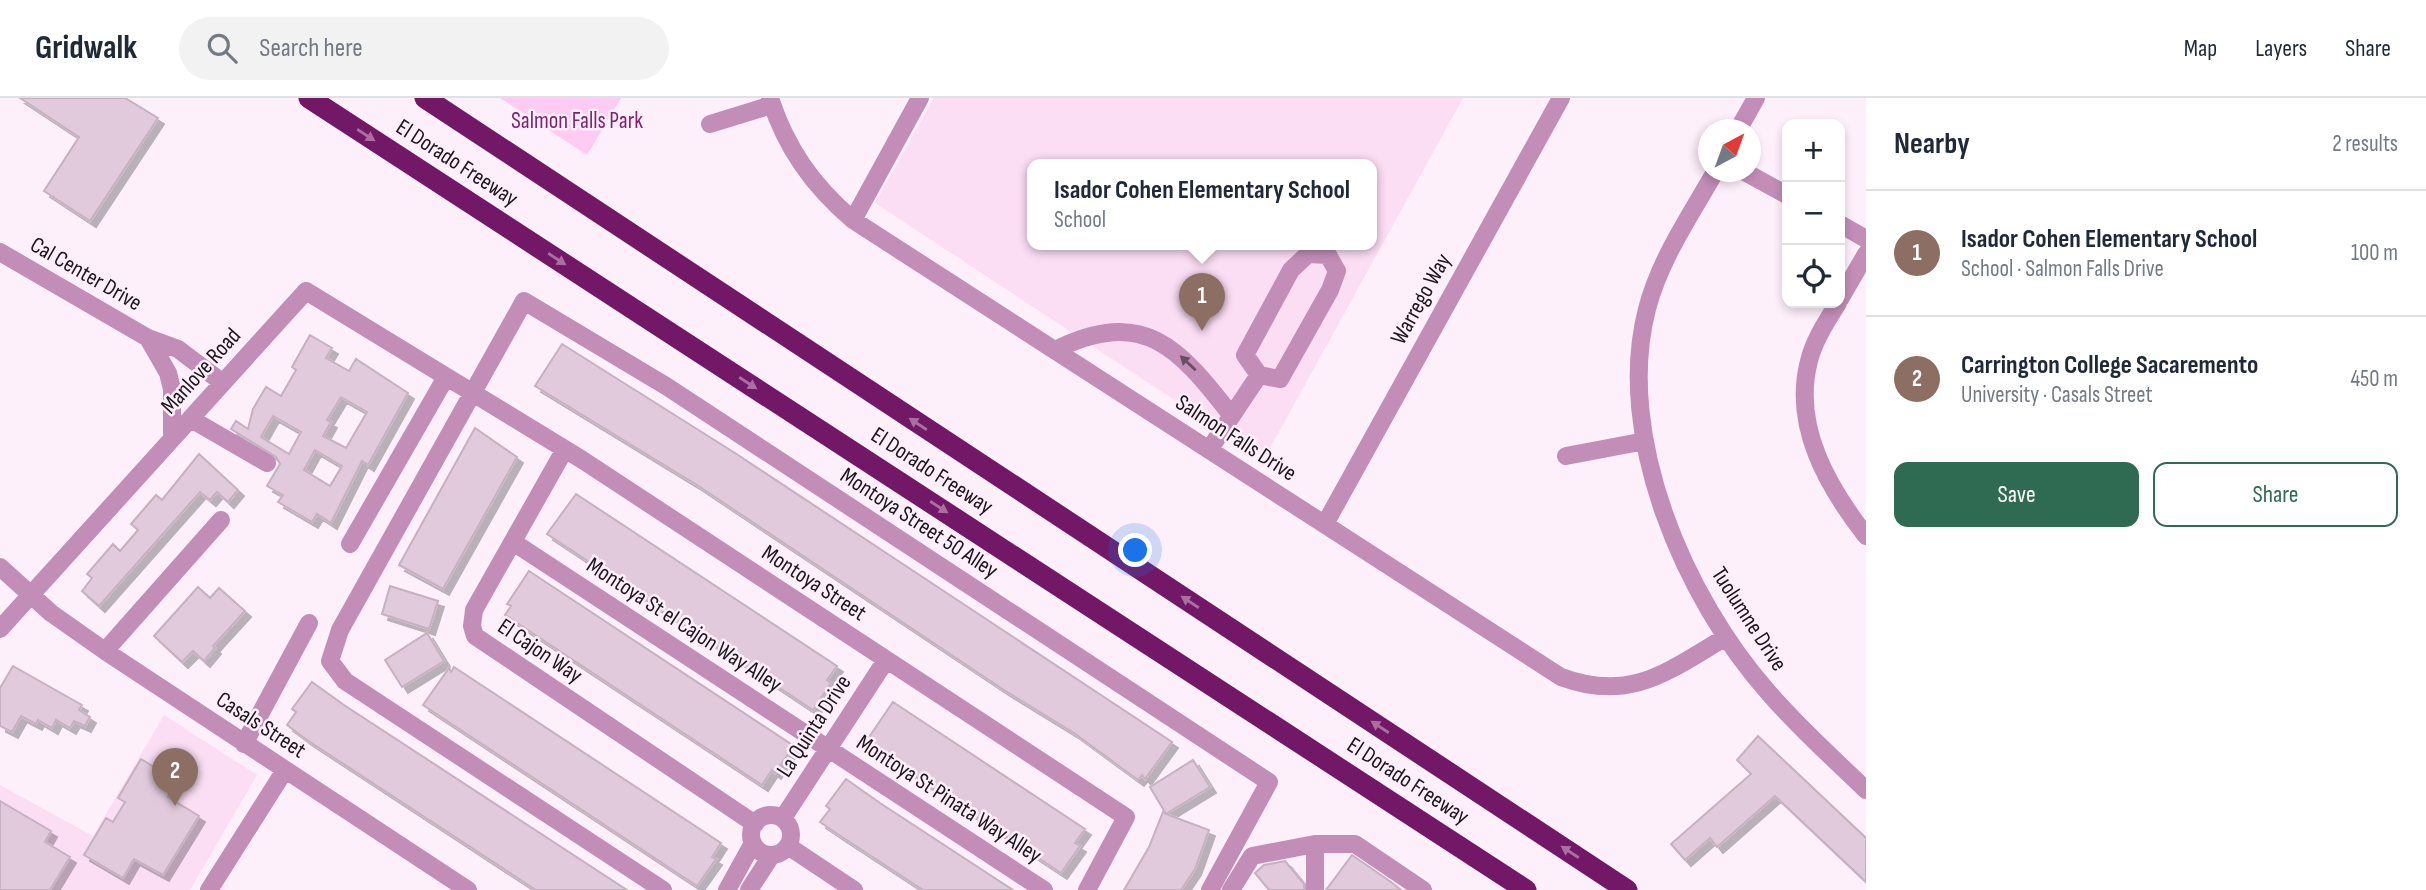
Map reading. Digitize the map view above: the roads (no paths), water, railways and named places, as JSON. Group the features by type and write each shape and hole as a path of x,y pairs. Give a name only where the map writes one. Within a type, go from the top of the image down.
{"highway":[{"name":"El Dorado Freeway","path":"309,98 1526,890"},
{"name":"El Dorado Freeway","path":"425,98 1627,890"}],"street":[{"path":"853,220 920,98"},
{"name":"Warrego Way","path":"1325,524 1561,98"},
{"path":"1744,119 1756,98"},
{"name":"Salmon Falls Drive","path":"710,124 771,102 781,129 805,170 835,205 853,220 1552,671 1582,685 1616,688 1649,681 1726,637"},
{"path":"1761,181 1782,192"},
{"name":"Tuolumne Drive","path":"1709,182 1667,256 1647,310 1639,368 1645,440 1677,545 1726,637 1767,691 1866,790"},
{"path":"1845,226 1863,231"},
{"name":"Cal Center Drive","path":"0,252 148,338 178,349 223,383"},
{"path":"1308,254 1328,255 1337,271 1330,290 1280,379 1259,375 1245,355 1291,270 1308,254"},
{"path":"1845,291 1866,254"},
{"name":"Manlove Road","path":"0,629 306,291 473,393"},
{"name":"Montoya Street 50 Alley","path":"473,393 524,301 666,386 1269,782 1210,890"},
{"path":"1835,308 1816,341 1809,361 1806,402 1821,466 1842,505 1866,536"},
{"path":"1055,350 1086,335 1111,331 1153,339 1171,348 1199,373 1232,416"},
{"name":"Cal Center Drive","path":"148,338 167,373 172,389 172,439"},
{"path":"1209,450 1259,375"},
{"path":"350,544 446,377"},
{"path":"473,393 340,630 330,661 345,681 663,890"},
{"name":"Montoya Street","path":"473,393 565,449 1126,817 1087,890"},
{"path":"191,418 267,463"},
{"path":"1566,456 1645,440"},
{"name":"El Cajon Way","path":"565,449 474,611 472,626 475,636 755,824"},
{"path":"105,651 221,520"},
{"name":"Montoya St el Cajon Way Alley","path":"513,542 827,749"},
{"name":"Casals Street","path":"0,567 31,595 105,651 468,890"},
{"path":"244,744 309,623"},
{"name":"La Quinta Drive","path":"783,818 886,660"},
{"name":"Montoya St Pinata Way Alley","path":"827,749 1044,890"},
{"path":"209,890 285,770"},
{"path":"749,890 771,856 788,846 791,831 783,818 771,815 755,824 751,835 753,843 760,851 771,856"},
{"path":"727,890 753,843"},
{"path":"1231,890 1252,856 1315,844 1355,844 1423,890"},
{"path":"1315,844 1315,890"},
{"path":"788,846 853,890"}],"place":[{"name":"Isador Cohen Elementary School","path":"1202,331"},
{"name":"Carrington College Sacaremento","path":"175,806"}],"park label":[{"name":"Salmon Falls Park","path":"577,121"}]}
